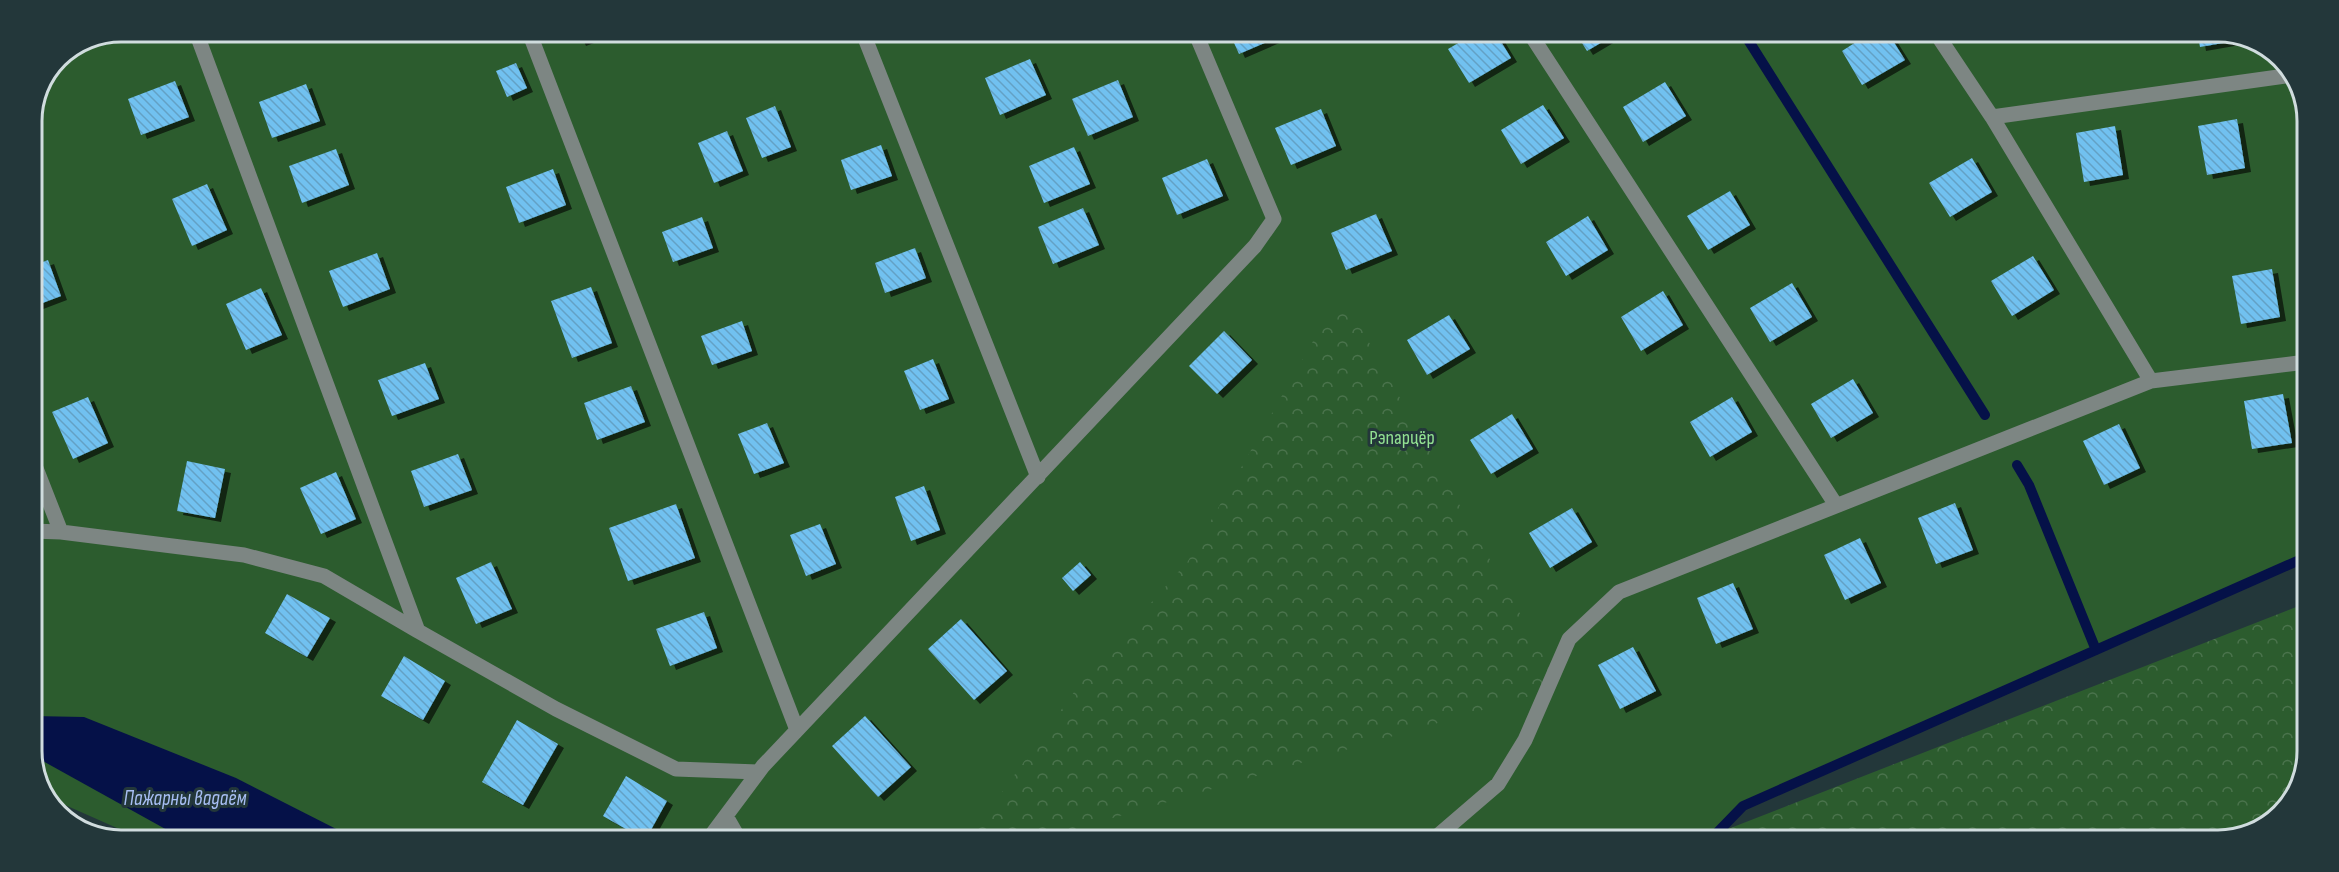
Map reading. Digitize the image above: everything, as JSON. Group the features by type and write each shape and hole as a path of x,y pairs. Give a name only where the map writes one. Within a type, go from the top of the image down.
{"street":[{"path":"200,42 418,631"},
{"path":"533,42 797,730"},
{"path":"867,42 1038,477"},
{"path":"715,830 758,772 1255,246 1274,219 1199,42"},
{"path":"1536,42 1836,505"},
{"path":"1942,42 1992,117 2151,381"},
{"path":"1992,117 2283,76"},
{"path":"1444,830 1498,784 1525,740 1569,639 1619,592 2151,381 2297,363"},
{"path":"42,484 61,532"},
{"path":"42,531 244,555 324,576 556,709 676,769 758,772"},
{"path":"726,816 734,830"}],"green space":[{"name":"Рэпарцёр","path":"121,42 2218,42 2244,46 2262,55 2281,73 2291,91 2297,116 2297,561 1743,806 1720,830 121,830 62,804 48,781 42,756 42,121 48,91 55,77 77,55 91,48"},
{"path":"1341,292 1561,687 1071,830 975,830 1082,681 1188,561"},
{"path":"2297,607 2297,751 2293,777 2284,795 2274,807 2244,826 2218,830 1725,830"}],"water":[{"name":"Пажарны вадаём","path":"42,716 84,717 236,778 338,830 167,830 43,761"}],"building":[{"path":"1234,42 1267,42 1239,54"},
{"path":"1460,42 1501,42 1511,58 1469,83 1448,49"},
{"path":"1581,42 1602,42 1587,51"},
{"path":"1856,42 1894,42 1905,60 1862,85 1842,51"},
{"path":"2199,42 2225,43 2200,47"},
{"path":"1030,59 1046,95 1000,115 985,78"},
{"path":"516,63 527,88 507,97 496,71"},
{"path":"1118,80 1133,117 1088,136 1072,99"},
{"path":"175,81 189,117 141,135 128,99"},
{"path":"1665,82 1686,116 1643,142 1623,107"},
{"path":"306,84 320,121 272,138 259,102"},
{"path":"1543,105 1564,138 1521,164 1501,130"},
{"path":"775,106 791,147 762,158 746,118"},
{"path":"1321,109 1336,146 1291,165 1275,128"},
{"path":"2237,119 2245,168 2207,175 2198,126"},
{"path":"2115,126 2123,175 2084,182 2076,133"},
{"path":"727,131 743,171 714,183 698,143"},
{"path":"881,145 892,176 851,190 841,160"},
{"path":"1074,147 1090,184 1044,203 1029,166"},
{"path":"336,149 349,185 302,203 289,166"},
{"path":"1972,158 1992,192 1950,217 1929,183"},
{"path":"1207,159 1223,196 1177,215 1162,178"},
{"path":"553,169 566,205 519,223 506,187"},
{"path":"207,184 227,230 192,246 172,199"},
{"path":"1730,191 1750,225 1708,250 1687,216"},
{"path":"1083,208 1099,245 1053,264 1038,227"},
{"path":"1376,214 1392,251 1346,270 1331,233"},
{"path":"1588,216 1608,250 1566,276 1546,242"},
{"path":"702,217 713,248 673,262 662,232"},
{"path":"915,248 926,278 885,293 875,263"},
{"path":"377,253 390,289 343,307 329,271"},
{"path":"2033,256 2054,290 2012,316 1991,281"},
{"path":"48,260 61,296 42,303 42,262"},
{"path":"2272,269 2280,317 2241,324 2232,276"},
{"path":"1792,283 1812,317 1770,342 1750,308"},
{"path":"591,287 612,343 572,358 551,301"},
{"path":"261,288 282,335 246,350 226,304"},
{"path":"1663,291 1683,325 1641,351 1621,317"},
{"path":"1449,315 1470,349 1427,375 1407,340"},
{"path":"742,321 752,351 712,365 701,336"},
{"path":"1224,331 1252,360 1217,394 1189,366"},
{"path":"933,359 949,399 920,410 904,371"},
{"path":"425,363 439,399 392,416 378,380"},
{"path":"1853,379 1873,413 1831,438 1811,404"},
{"path":"631,386 645,422 597,440 584,403"},
{"path":"2283,394 2292,443 2252,449 2244,401"},
{"path":"88,397 108,443 73,459 52,412"},
{"path":"1732,397 1752,432 1710,457 1690,422"},
{"path":"1512,414 1533,449 1491,474 1470,440"},
{"path":"767,423 784,463 754,474 738,434"},
{"path":"2119,424 2140,468 2104,485 2083,441"},
{"path":"458,454 472,490 424,507 411,471"},
{"path":"187,461 225,469 215,518 177,511"},
{"path":"336,472 356,519 321,534 300,488"},
{"path":"924,486 940,530 911,541 895,497"},
{"path":"1955,503 1973,550 1936,564 1918,518"},
{"path":"676,504 695,558 628,581 609,528"},
{"path":"1572,508 1592,542 1550,568 1529,533"},
{"path":"820,524 836,564 806,576 790,535"},
{"path":"1860,538 1881,583 1845,600 1824,555"},
{"path":"491,562 512,609 476,624 456,578"},
{"path":"1080,562 1091,575 1073,591 1062,578"},
{"path":"1733,583 1753,629 1716,644 1697,598"},
{"path":"287,594 330,618 307,657 265,633"},
{"path":"704,612 717,648 670,666 656,629"},
{"path":"961,619 1007,671 974,700 928,649"},
{"path":"1633,647 1656,691 1620,709 1598,665"},
{"path":"404,656 445,681 423,720 381,696"},
{"path":"865,716 911,767 878,797 832,746"},
{"path":"517,720 558,744 523,805 482,782"},
{"path":"626,776 667,801 651,830 628,830 603,816"}],"waterway":[{"path":"1749,42 1985,415"},
{"path":"2017,465 2029,485 2096,650"},
{"path":"1720,830 1743,806 2297,561"}]}
